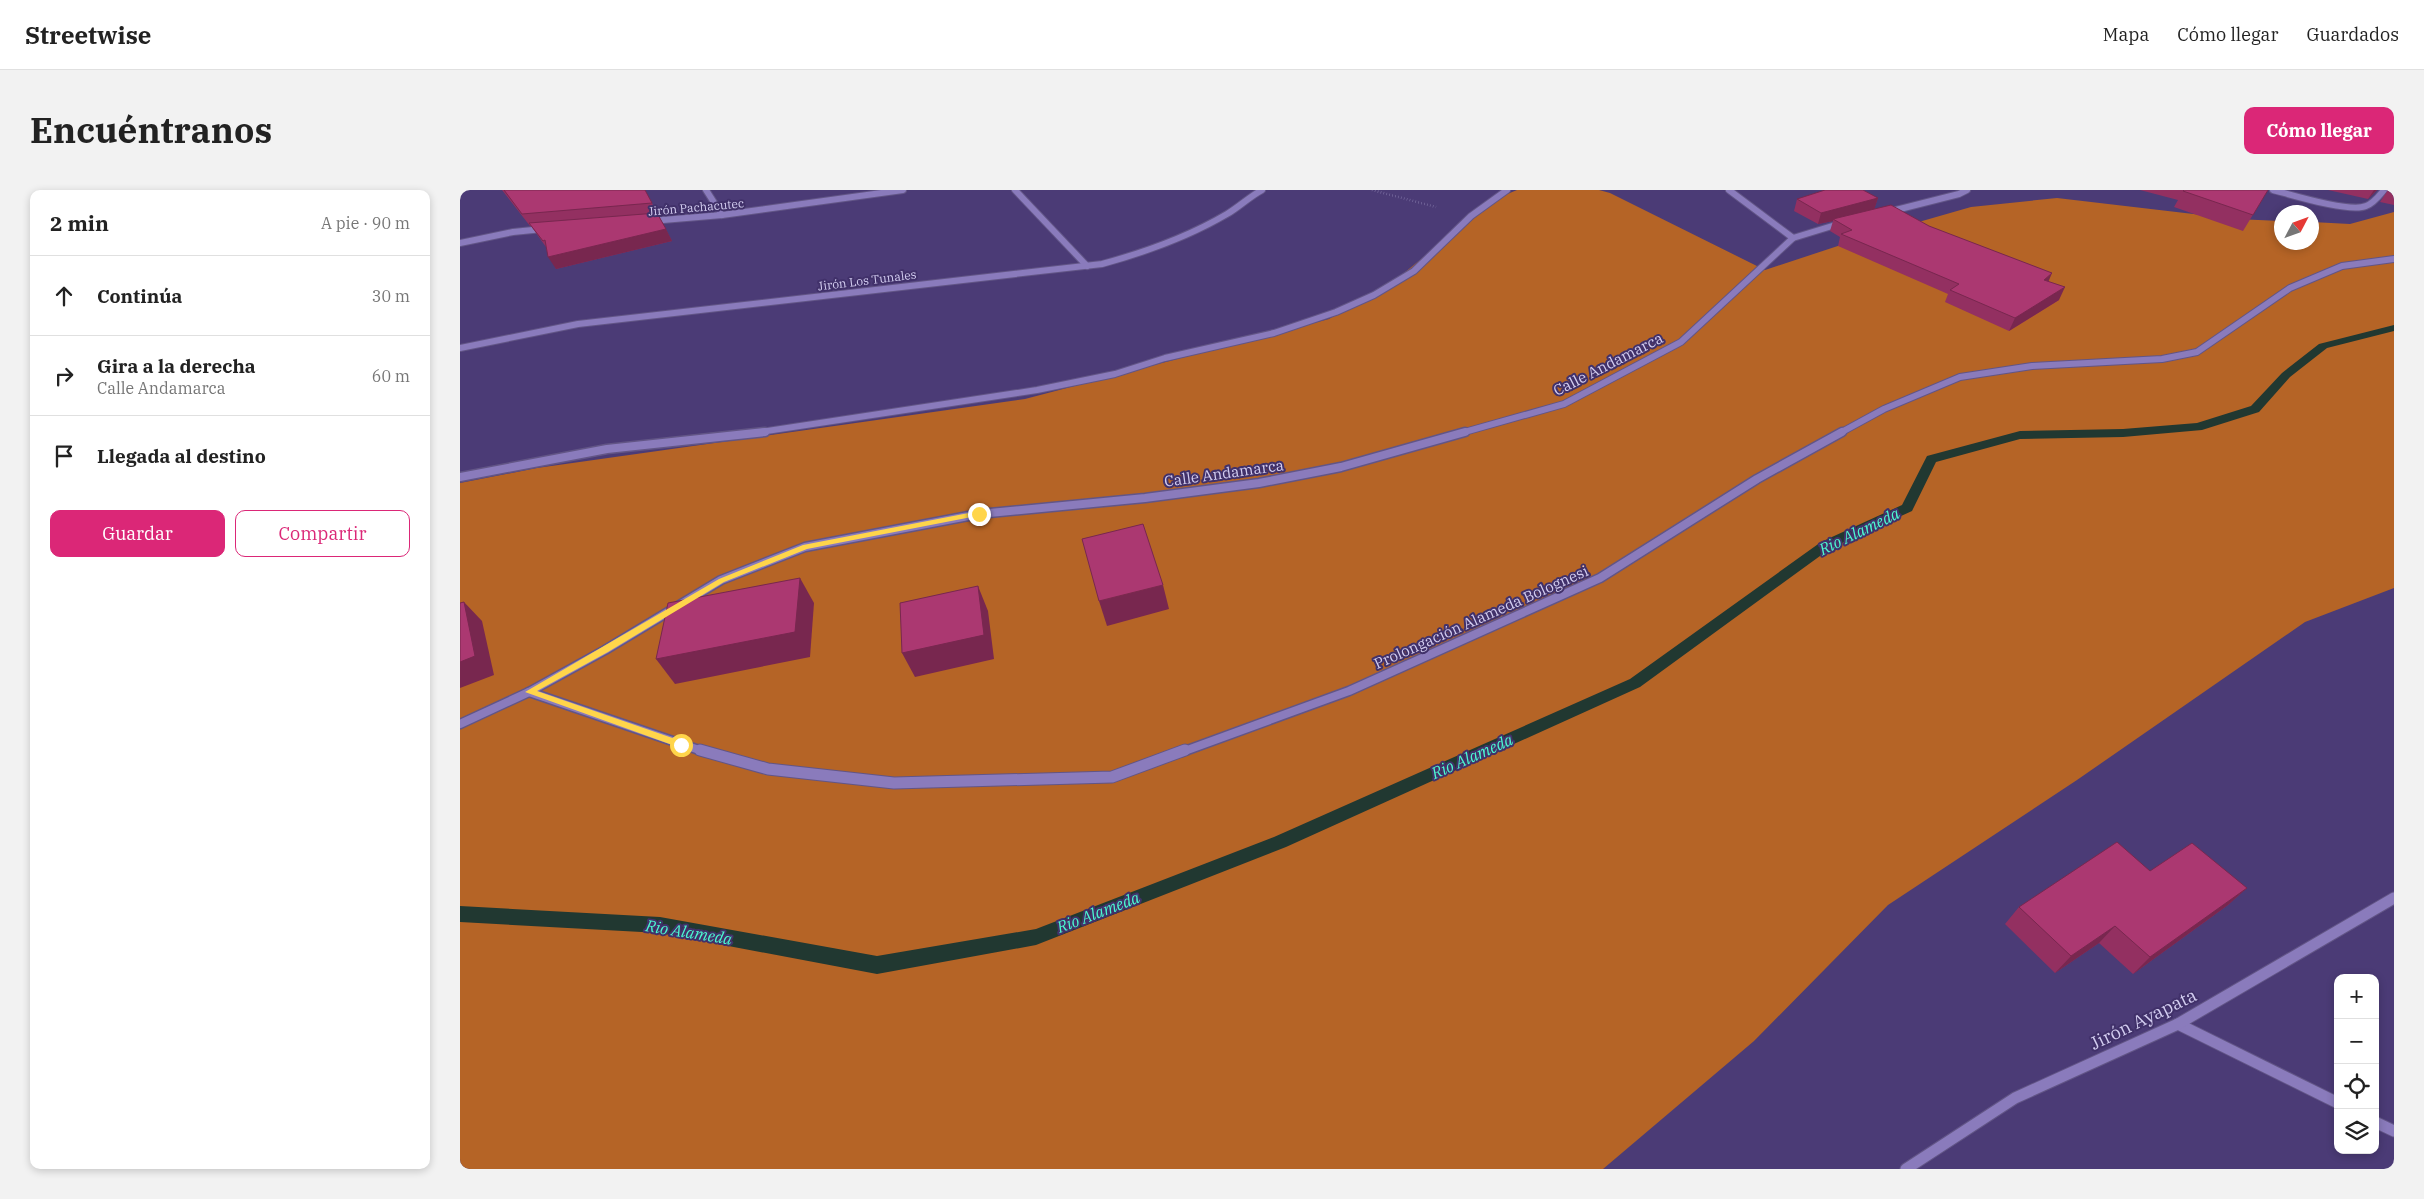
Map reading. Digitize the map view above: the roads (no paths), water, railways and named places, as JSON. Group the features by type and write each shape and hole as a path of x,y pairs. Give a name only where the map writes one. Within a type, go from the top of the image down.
{"street":[{"path":"706,190 722,216"},
{"name":"Jirón Pachacutec","path":"644,221 722,216 903,190"},
{"path":"1015,190 1087,266"},
{"name":"Jirón Los Tunales","path":"460,348 578,324 1087,266 1134,256 1174,242 1229,212 1250,196 1262,190"},
{"path":"460,477 608,449 783,430 888,412 945,406 1115,374 1165,358 1274,333 1336,312 1374,295 1414,271 1471,216 1507,190"},
{"path":"1729,190 1793,238"},
{"path":"1883,213 1959,194 1967,190"},
{"path":"2273,190 2304,198 2362,207 2376,200 2384,190"},
{"name":"Calle Andamarca","path":"460,724 529,692 605,650 722,580 805,547 979,514 1145,498 1259,483 1341,467 1564,404 1681,342 1793,238 1855,220"},
{"path":"460,243 514,232 547,228"},
{"name":"Prolongación Alameda Bolognesi","path":"529,692 681,745 768,769 894,783 1112,777 1349,691 1600,578 1766,474 1884,409 1960,377 2032,366 2162,360 2197,352 2290,288 2342,266 2394,259"},
{"name":"Jirón Ayapata","path":"1906,1169 2015,1098 2178,1024 2394,898"},
{"path":"2178,1024 2334,1101"},
{"path":"2379,1124 2394,1131"}],"waterway":[{"name":"Rio Alameda","path":"460,914 660,925 877,965 1036,937 1280,842 1635,683 1826,545 1907,508 1931,459 2020,435 2123,433 2198,427 2255,409 2286,375 2323,346 2394,328"}]}
